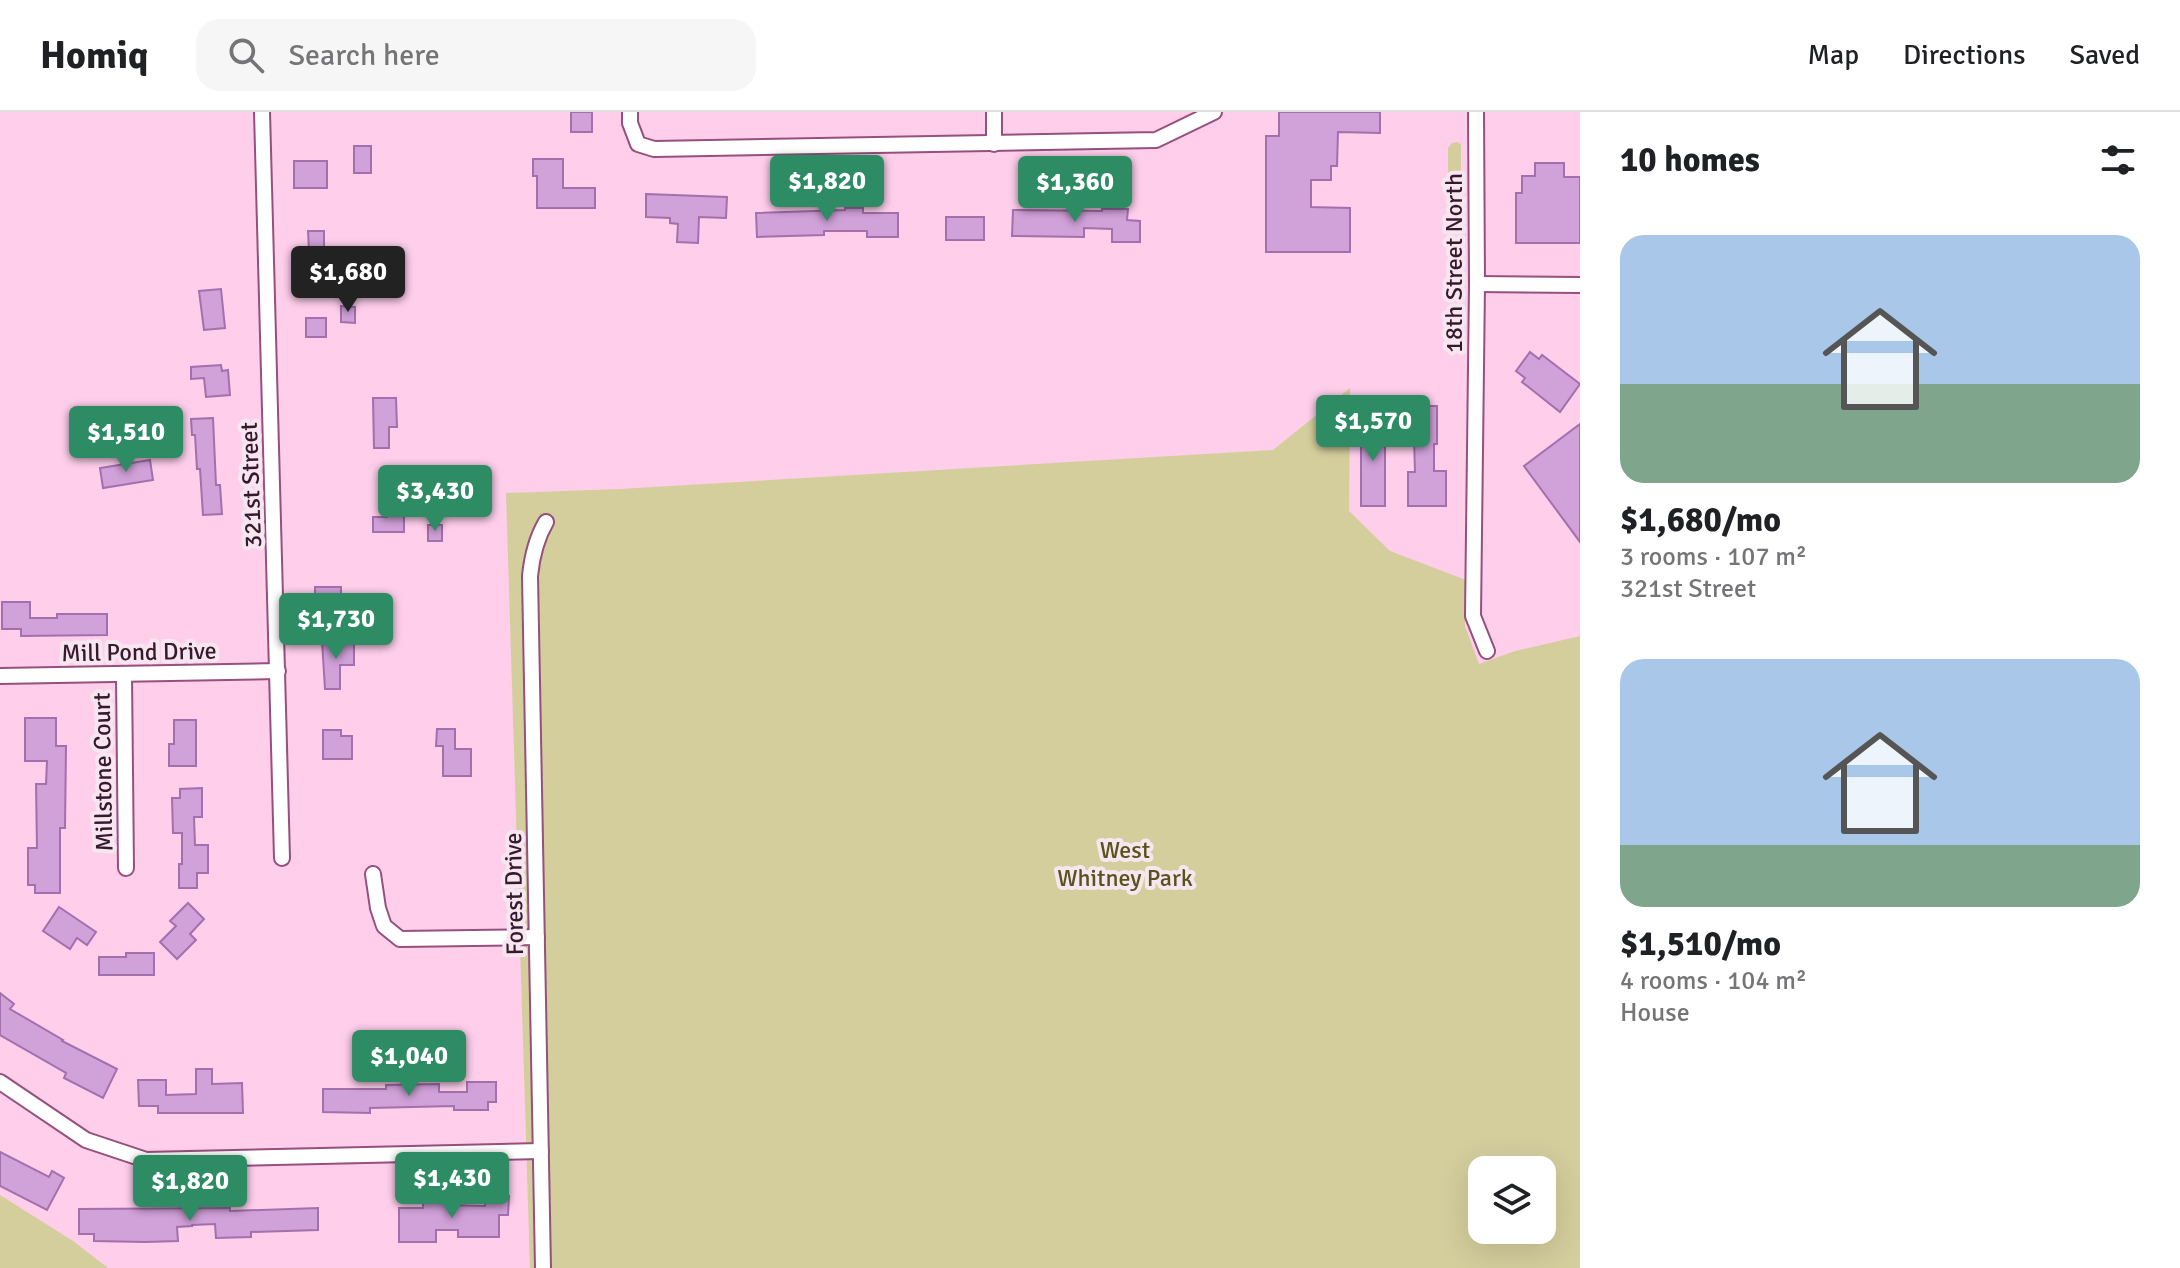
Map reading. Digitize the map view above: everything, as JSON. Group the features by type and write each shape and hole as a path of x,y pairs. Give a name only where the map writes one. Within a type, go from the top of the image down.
{"street":[{"name":"321st Street","path":"262,112 282,858"},
{"path":"630,112 630,123 638,144 654,149 1156,140 1214,112"},
{"path":"994,112 994,144"},
{"name":"18th Street North","path":"1476,112 1473,616 1487,651"},
{"path":"1477,284 1580,285"},
{"name":"Forest Drive","path":"543,1268 530,576 532,555 546,522"},
{"name":"Mill Pond Drive","path":"0,676 278,671"},
{"name":"Millstone Court","path":"124,675 126,868"},
{"path":"373,874 384,926 400,939 537,937"},
{"path":"0,1082 86,1140 146,1160 541,1151"}],"green space":[{"path":"1458,142 1461,145 1459,203 1448,199 1448,148"},
{"name":"West Whitney Park","path":"1350,388 1349,511 1390,551 1466,580 1465,626 1479,664 1515,651 1580,636 1580,1268 530,1268 506,493 1273,450"},
{"path":"0,1195 73,1241 108,1268 0,1268"}],"building":[{"path":"571,112 592,112 592,132 571,132"},
{"path":"1279,112 1380,112 1380,133 1338,132 1337,166 1331,166 1331,180 1311,180 1311,207 1350,208 1350,252 1266,252 1266,136 1279,136"},
{"path":"354,146 371,146 371,173 354,173"},
{"path":"533,159 563,159 563,188 595,188 595,208 537,208 537,176 533,176"},
{"path":"294,161 327,161 327,188 294,188"},
{"path":"1535,163 1564,163 1564,177 1580,177 1580,243 1516,243 1516,193 1522,193 1522,176 1535,176"},
{"path":"646,194 727,197 726,218 699,217 698,243 677,242 678,224 670,223 670,218 646,217"},
{"path":"863,208 863,213 898,213 898,237 867,237 867,231 824,231 824,235 757,237 756,213"},
{"path":"1128,209 1127,220 1140,221 1140,242 1112,242 1112,229 1084,228 1084,237 1012,236 1013,210"},
{"path":"946,217 984,217 984,240 946,240"},
{"path":"308,231 324,231 324,270 340,270 340,289 306,289 305,272 310,272"},
{"path":"221,289 225,328 204,330 199,291"},
{"path":"341,306 355,307 355,323 341,322"},
{"path":"306,318 326,318 326,337 306,337"},
{"path":"1530,352 1539,359 1542,355 1580,384 1560,412 1522,382 1525,378 1516,371"},
{"path":"221,365 222,371 228,370 230,395 206,397 204,378 191,379 191,367"},
{"path":"373,398 396,398 397,427 389,427 389,448 374,448"},
{"path":"1413,406 1437,406 1434,471 1446,471 1446,506 1408,506 1408,472 1415,472"},
{"path":"148,414 149,421 160,421 161,432 137,434 135,415"},
{"path":"213,418 216,485 220,485 222,514 203,515 200,469 197,469 191,419"},
{"path":"1361,420 1385,420 1385,506 1361,506"},
{"path":"1580,424 1580,542 1524,466"},
{"path":"150,460 153,480 103,488 100,468"},
{"path":"386,492 404,492 404,532 373,532 373,517 387,517"},
{"path":"428,525 442,525 442,541 428,541"},
{"path":"315,587 341,587 341,601 315,601"},
{"path":"2,602 30,602 30,618 57,618 57,614 107,614 107,635 21,636 21,629 2,629"},
{"path":"322,641 354,641 354,665 340,665 340,689 325,689"},
{"path":"25,718 56,718 56,746 66,746 65,828 60,828 60,893 35,893 35,885 28,885 28,848 37,848 36,784 46,784 47,761 25,761"},
{"path":"174,720 196,720 196,766 169,766 169,744 174,744"},
{"path":"437,729 455,729 455,749 471,749 471,776 443,776 443,746 436,746"},
{"path":"323,730 341,730 341,736 352,736 352,759 323,759"},
{"path":"202,788 202,817 194,817 195,845 208,845 208,873 197,873 197,888 179,888 182,833 173,833 172,798 180,798 180,789"},
{"path":"188,903 204,919 190,934 196,940 177,959 160,942 176,926 170,921"},
{"path":"59,907 96,932 87,945 77,938 70,949 43,931"},
{"path":"126,953 154,953 154,975 99,975 99,957 126,957"},
{"path":"0,993 14,1004 10,1009 62,1041 117,1069 103,1098 64,1078 66,1073 0,1035"},
{"path":"196,1069 212,1069 212,1084 242,1083 243,1113 158,1113 158,1106 139,1106 138,1080 166,1080 166,1095 196,1094"},
{"path":"467,1082 496,1082 496,1102 488,1102 488,1110 454,1110 454,1106 370,1108 370,1113 323,1112 323,1089 386,1089 386,1085 439,1084 439,1092 467,1092"},
{"path":"0,1152 49,1177 52,1171 64,1178 47,1210 0,1186"},
{"path":"485,1196 509,1196 508,1215 499,1215 499,1237 458,1237 458,1230 436,1230 436,1242 399,1242 399,1208 423,1208 423,1202 485,1206"},
{"path":"230,1208 230,1211 318,1208 318,1230 251,1232 251,1237 216,1238 215,1224 192,1225 177,1227 178,1241 145,1242 94,1241 94,1234 79,1234 79,1209"}]}
